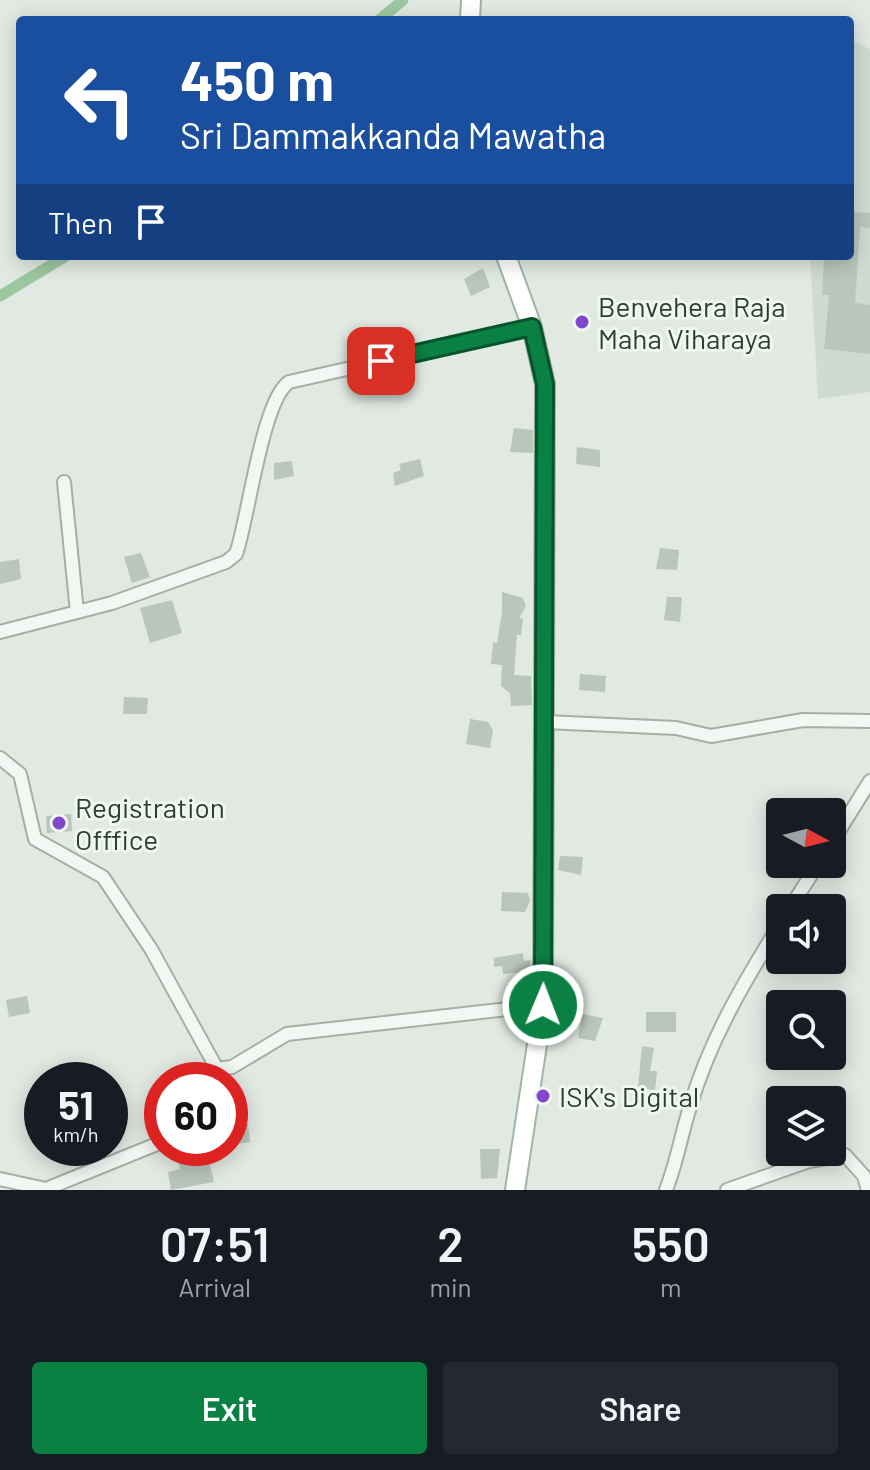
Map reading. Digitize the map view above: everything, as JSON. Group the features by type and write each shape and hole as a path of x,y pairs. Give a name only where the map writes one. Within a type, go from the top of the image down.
{"main road":[{"path":"507,260 532,327 545,384 543,1005 515,1190"}],"street":[{"path":"0,632 77,612 226,562 236,554 255,465 278,392 289,382 532,327"},
{"path":"64,482 77,612"},
{"path":"545,722 676,728 711,736 803,720 870,721"},
{"path":"0,758 20,774 35,839 103,877 151,949 210,1062"},
{"path":"846,820 870,781"},
{"path":"666,1190 679,1157 690,1106 734,998 766,947"},
{"path":"240,1062 287,1034 543,1005"},
{"path":"0,1179 45,1190 144,1149"},
{"path":"727,1190 809,1161 845,1155 864,1176 868,1190"}],"shaded area":[{"path":"854,42 870,49 870,392 818,399 810,260 854,260"}],"building":[{"path":"854,212 870,213 870,228 860,227 855,303 870,305 870,354 824,349 829,295 822,295 824,260 854,260"},
{"path":"483,268 490,287 471,296 464,279"},
{"path":"514,428 533,430 533,453 510,452"},
{"path":"577,447 600,450 600,467 576,464"},
{"path":"420,459 424,476 395,486 393,473 401,470 399,464"},
{"path":"292,461 294,476 274,480 274,463"},
{"path":"660,548 679,550 677,570 656,569"},
{"path":"141,553 150,577 132,583 124,557"},
{"path":"19,559 21,579 0,584 0,562"},
{"path":"502,592 523,598 526,606 519,618 523,619 521,635 517,635 514,675 531,676 532,705 511,706 510,693 501,686 502,665 491,664 493,642 497,643 502,612"},
{"path":"667,597 682,597 680,622 664,620"},
{"path":"172,600 182,633 150,643 140,608"},
{"path":"580,674 606,676 605,692 579,690"},
{"path":"124,697 148,698 147,714 123,714"},
{"path":"470,719 488,722 493,730 490,748 466,744"},
{"name":"Registration Offfice","path":"71,814 72,831 47,833 46,816"},
{"path":"560,856 583,857 581,875 558,870"},
{"path":"502,892 528,893 530,901 525,912 501,911"},
{"path":"523,953 524,961 530,960 531,971 503,974 502,966 494,967 494,958"},
{"path":"27,996 30,1013 9,1017 6,1000"},
{"path":"646,1012 676,1012 676,1032 646,1032"},
{"path":"582,1014 603,1018 595,1041 578,1038"},
{"path":"642,1046 654,1048 650,1071 657,1071 655,1090 638,1088"},
{"path":"480,1149 500,1149 497,1178 481,1179"},
{"path":"179,1166 210,1166 214,1182 171,1190 168,1172 180,1169"}],"waterway":[{"path":"384,16 403,0"},
{"path":"0,296 59,260"}],"place":[{"name":"Benvehera Raja Maha Viharaya","path":"582,322"},
{"name":"Registration Offfice","path":"59,823"},
{"name":"ISK's Digital","path":"543,1096"}],"route":[{"path":"381,361 532,327 545,384 543,1005"}]}
